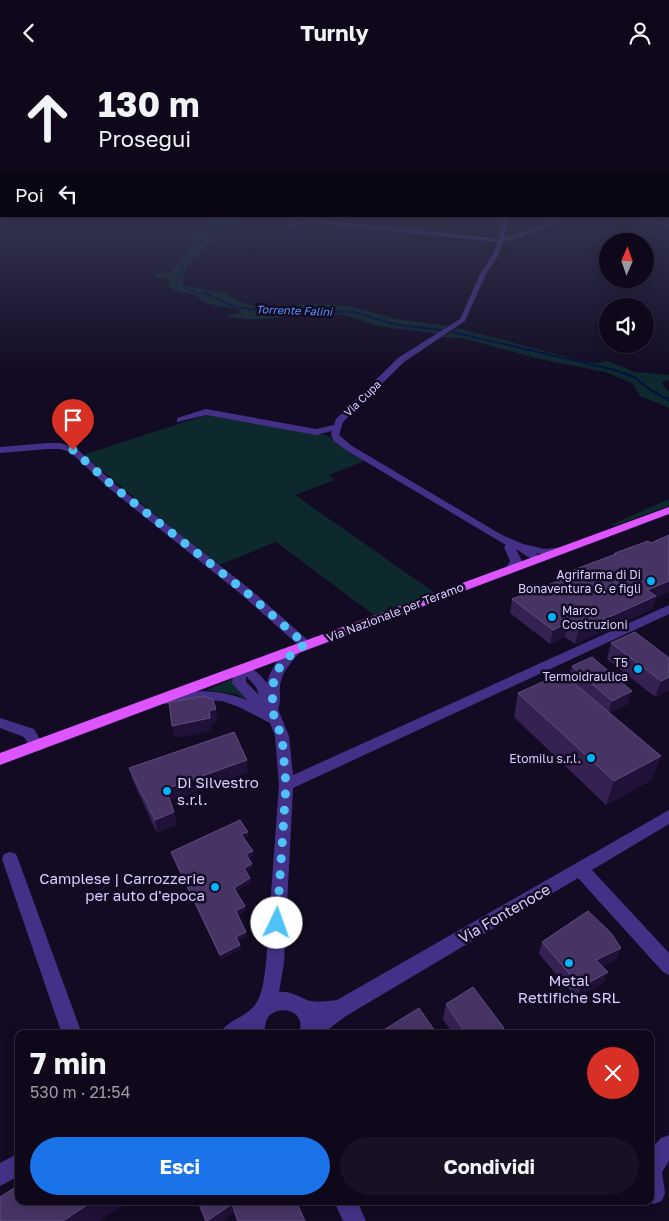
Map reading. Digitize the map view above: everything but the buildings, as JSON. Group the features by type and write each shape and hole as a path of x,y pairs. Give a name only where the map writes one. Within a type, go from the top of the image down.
{"main road":[{"name":"Via Nazionale per Teramo","path":"0,759 669,510"}],"street":[{"name":"Via Cupa","path":"488,266 463,320 401,360 339,421 334,435 349,447 513,546 528,557 536,559"},
{"path":"180,420 206,412 316,432 336,427"},
{"path":"0,450 47,445 62,446 73,450 114,487 246,592 301,647 275,674 272,692 274,719"},
{"name":"Via Cupa","path":"513,546 541,552 562,549"},
{"path":"512,568 516,561 513,546"},
{"path":"286,785 669,610"},
{"path":"238,1030 259,1019 272,984 275,963 286,785 282,736 274,719 239,683 239,670"},
{"path":"159,700 195,695 217,696 241,702 274,719"},
{"path":"0,723 29,733 37,746"},
{"name":"Via Fontenoce","path":"313,1030 339,1009 669,816"},
{"path":"10,859 71,1030"},
{"path":"580,868 669,965"},
{"path":"275,963 279,980 308,1015 310,1030"},
{"name":"Via Fontenoce","path":"259,1019 273,1002 297,1004 324,1011 339,1009"},
{"path":"654,1163 659,1154 669,1146"},
{"path":"0,1175 15,1166"},
{"path":"347,1205 355,1221"}],"green space":[{"path":"176,266 187,266 182,281 184,286 225,293 243,303 255,306 318,304 349,306 397,319 448,326 437,334 380,326 348,316 328,313 265,319 225,316 240,313 239,309 209,304 197,295 178,292 170,288 169,279 156,278 155,273 172,272"},
{"path":"458,328 586,362 598,363 607,361 635,372 669,375 669,380 662,384 669,392 669,408 640,396 632,383 605,372 540,359 462,338 442,337"},
{"path":"206,415 326,435 364,461 329,475 335,480 295,495 435,593 374,615 276,542 217,566 83,455"},
{"path":"669,499 669,506 614,526 611,525"},
{"path":"233,679 256,703 235,694 206,690"}],"waterway":[{"name":"Torrente Falini","path":"183,266 177,284 207,295"},
{"name":"Torrente Falini","path":"204,293 233,306 256,310 353,312 398,325 443,330"},
{"name":"Torrente Falini","path":"452,332 615,370 634,377 649,389 669,400 667,399"}],"place":[{"name":"Agrifarma di Di Bonaventura G. e figli","path":"651,581"},
{"name":"Marco Costruzioni","path":"552,617"},
{"name":"T5 Termoidraulica","path":"638,669"},
{"name":"Etomilu s.r.l.","path":"591,758"},
{"name":"Di Silvestro s.r.l.","path":"167,791"},
{"name":"Camplese | Carrozzerie per auto d'epoca","path":"215,887"},
{"name":"Metal Rettifiche SRL","path":"569,963"}],"route":[{"path":"73,450 114,487 246,592 306,645 297,648 280,667 275,674 272,692 274,719 282,736 286,785 277,923"}]}
